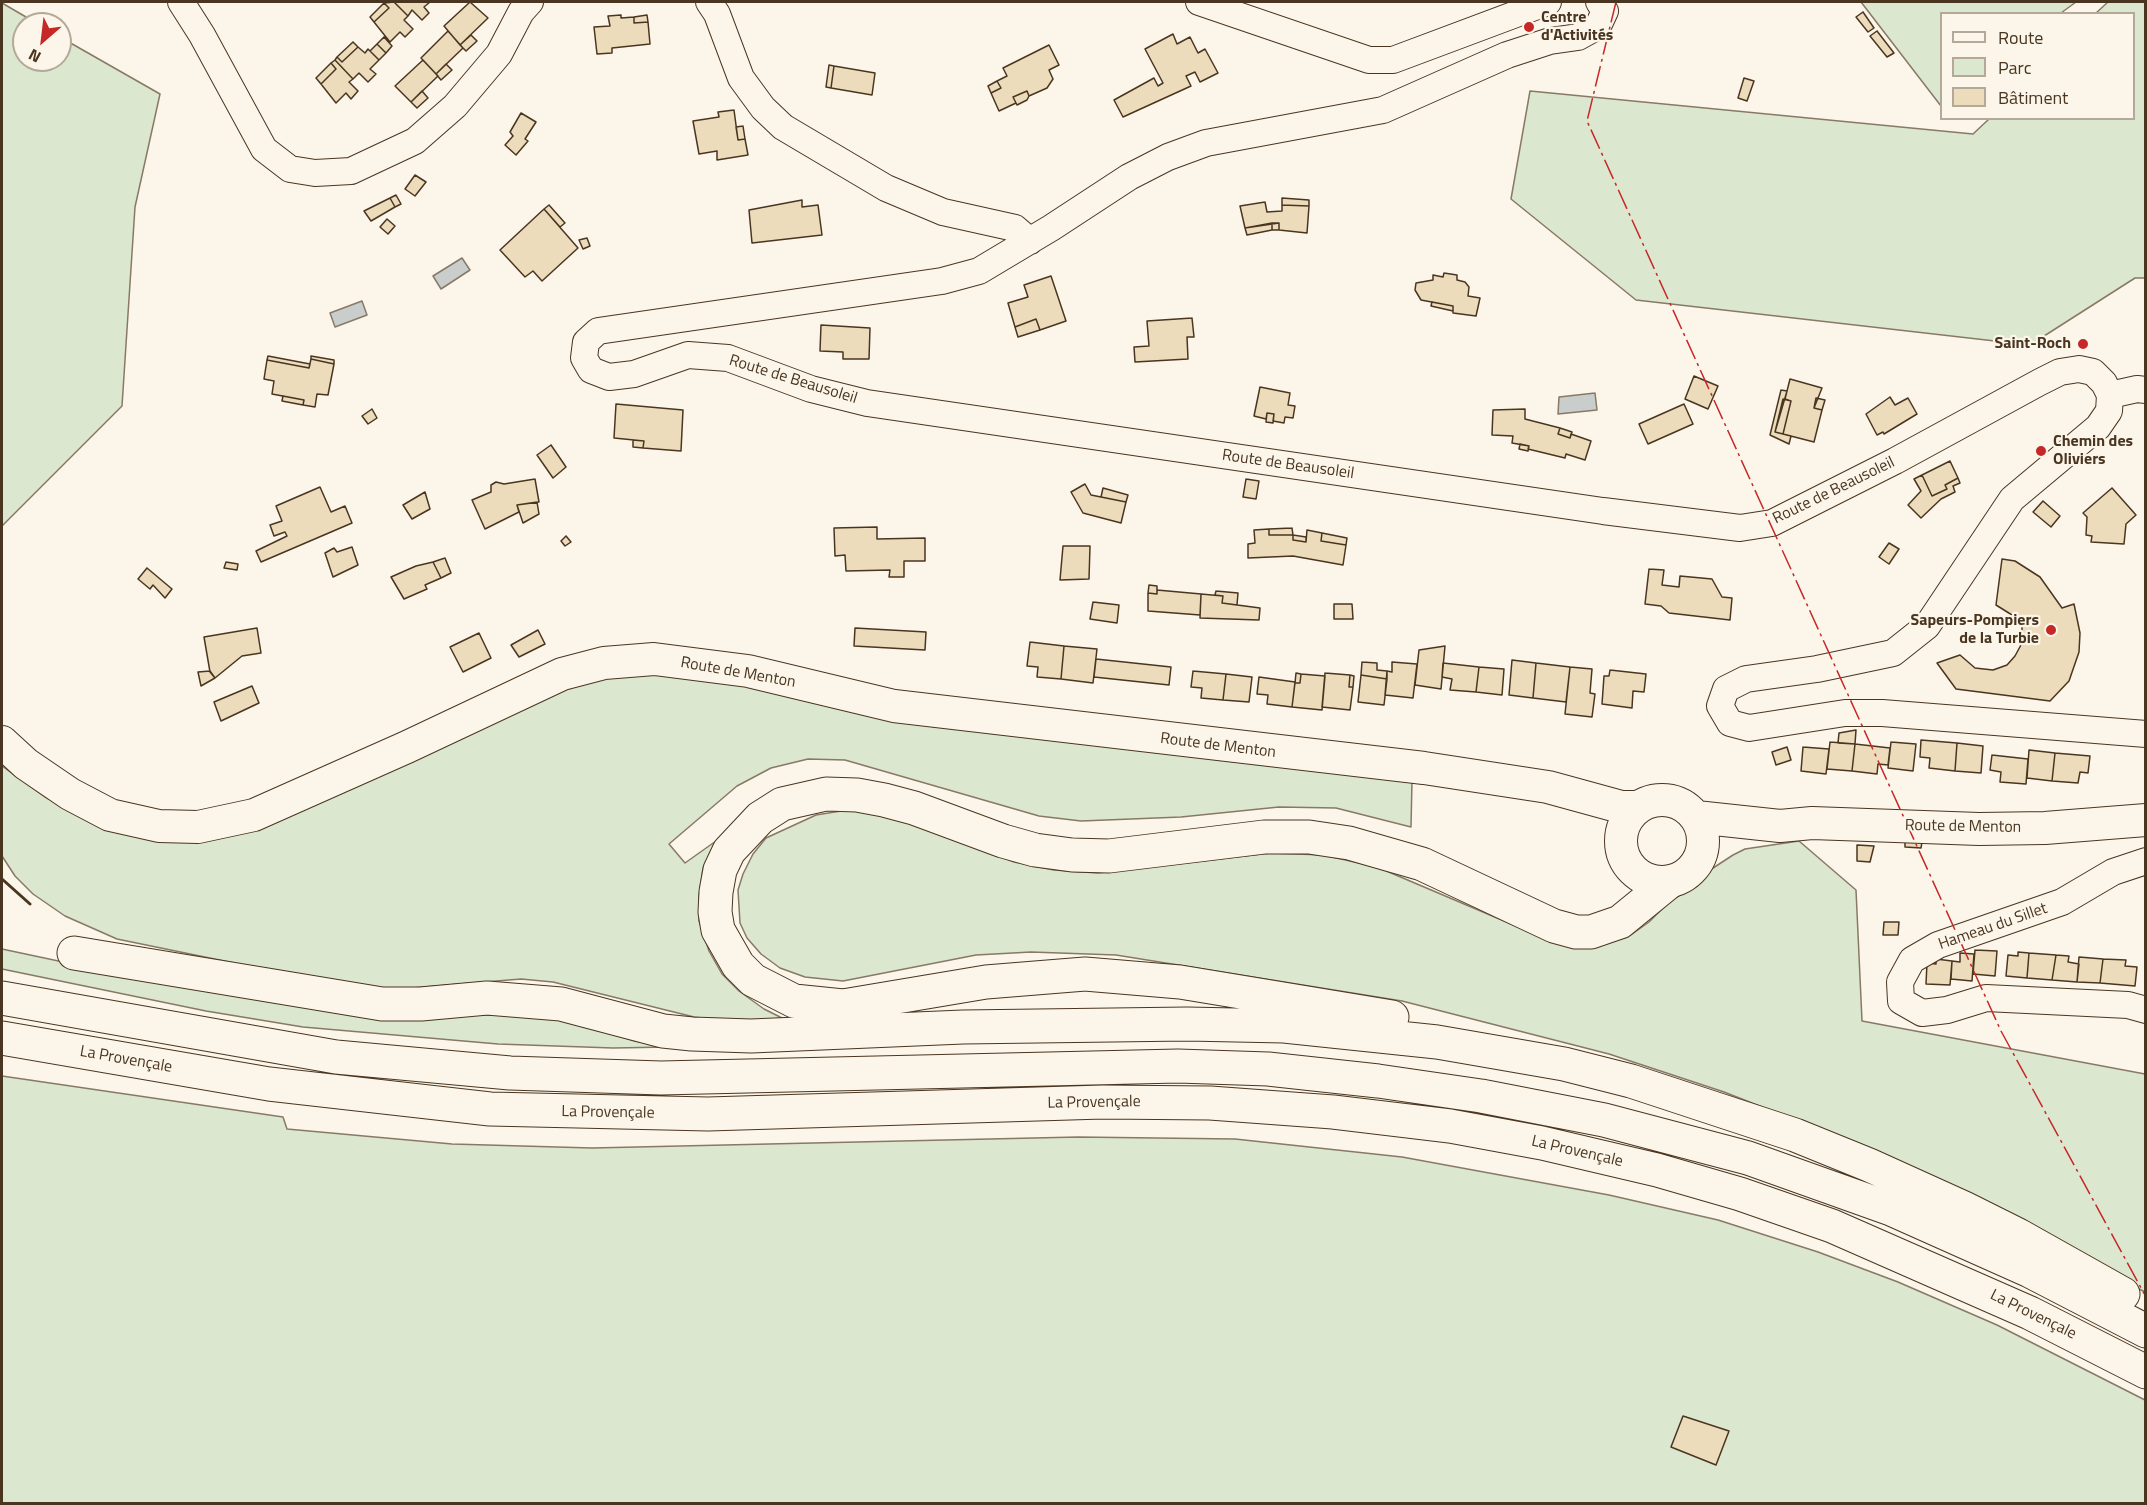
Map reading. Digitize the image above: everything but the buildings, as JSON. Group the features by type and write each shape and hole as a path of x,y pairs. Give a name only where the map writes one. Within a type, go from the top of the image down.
{"highway":[{"path":"1669,882 1620,922 1591,932 1576,932 1554,926 1422,864 1349,843 1309,837 1264,837 1138,853 1072,855 1035,850 1003,841 914,808 884,800 857,795 826,794 782,804 744,832 729,851 720,870 715,912 726,949 753,980 794,1001 843,1006 1042,975 1132,976 1377,1014 1450,1030 1693,1099 1869,1165 2018,1235 2145,1307"},
{"path":"74,952 382,1004 421,1004 487,998 550,1003 663,1031 692,1034 751,1036 1074,1024 1284,1026 1437,1042 1564,1064"},
{"path":"2,998 336,1057 510,1073 661,1078 1178,1066 1268,1069 1470,1094 1604,1120 1748,1158 1891,1209 2030,1271 2145,1330"},
{"name":"La Provençale","path":"2,1038 269,1084 490,1109 592,1114 708,1114 1103,1102 1210,1103 1333,1112 1450,1126 1656,1170 1740,1194 1832,1226 2030,1313 2145,1372"}],"main road":[{"name":"Route de Menton","path":"2,742 26,764 70,794 110,815 159,826 198,827 254,815 407,747 562,674 603,663 654,659 748,671 894,706 1424,768 1548,787 1621,807 1638,807"},
{"name":"Route de Menton","path":"1525,785 1587,815 1620,844"},
{"path":"1664,800 1677,803 1696,818 1703,831 1703,846 1700,859 1692,870 1669,882 1656,883 1634,873 1626,863 1620,844 1622,829 1628,816 1638,807 1664,800"},
{"name":"Route de Menton","path":"1696,818 1780,826 1812,823 1979,829 2045,828 2145,820"},
{"name":"Route de Menton","path":"1700,859 1718,848 1780,826"}],"street":[{"path":"181,2 202,35 264,149 290,169 306,172 351,171 415,141 455,106 499,54 521,12 530,2"},
{"path":"709,2 717,14 741,78 763,108 783,127 886,188 943,212 1015,228 1030,241"},
{"path":"1199,2 1369,60 1394,60 1548,2"},
{"name":"Route de Beausoleil","path":"1608,5 1598,26 1578,37 1550,41 1508,55 1383,110 1206,142 1168,157 1129,177 979,271 942,281 598,331 586,342 584,358 591,370 609,377 634,374 688,355 728,358 811,389 867,403 1604,511 1740,528 1772,523 1895,461 2060,372 2079,369 2093,372 2104,383 2110,395"},
{"path":"2145,390 2137,389 2110,395 2109,411 2098,428 2012,499 1927,626 1893,653 1818,669 1746,679 1726,689 1720,706 1730,723 1749,728 1845,713 1882,713 2145,734"},
{"name":"Hameau du Sillet","path":"2145,861 2113,872 2062,902 1938,945 1912,960 1900,982 1901,1001 1922,1013 1947,1011 1986,998 2128,1005 2145,1010"}],"green space":[{"path":"1861,2 2076,2 2062,12 1940,12 1940,105"},
{"path":"2108,2 2145,2 2145,278 2135,278 2030,345 1636,300 1511,199 1530,91 1973,134 1988,120 2135,120 2135,12 2097,12"},
{"path":"2,3 17,12 12,12 12,72 72,72 72,44 160,94 135,207 122,406 2,526"},
{"path":"679,670 1412,781 1411,827 1336,808 1279,807 1181,817 1081,821 1039,816 845,760 808,759 771,768 737,786 669,844 685,863 716,841 703,868 699,896 699,921 709,951 722,974 739,991 764,1009 788,1021 742,1023 694,1017 553,982 521,979 411,988 356,988 117,939 65,916 33,894 15,876 2,856 2,766 45,797 76,813 165,836 550,692 604,677"},
{"path":"841,811 871,811 899,819 1014,862 1054,870 1098,873 1271,853 1323,855 1377,867 1530,932 1600,945 1628,937 1649,922 1671,900 1697,886 1707,872 1733,855 1745,849 1799,841 1856,890 1862,1021 2145,1074 2145,1292 1854,1143 1724,1092 1609,1054 1402,1001 1116,955 1031,952 976,955 843,981 805,977 780,968 761,954 747,938 740,923 738,890 743,874 753,854 766,838 816,815"},
{"path":"2,949 115,973 452,1015 551,1015 635,1041 669,1047 613,1048 498,1044 303,1027 206,1011 2,969"},
{"path":"2,1076 283,1117 287,1129 452,1144 592,1148 1078,1137 1235,1139 1402,1157 1609,1195 1718,1220 1818,1252 1898,1282 1997,1325 2145,1400 2145,1503 2,1503"}],"shaded area":[{"path":"462,258 470,270 441,289 433,276"},
{"path":"362,301 367,315 335,327 330,313"},
{"path":"1595,393 1597,410 1558,414 1559,397"}],"wall":[{"path":"2,879 30,904"}],"power":[{"path":"1616,2 1587,121 2001,1031 2146,1297"}],"place":[{"name":"Centre d'Activités","path":"1529,27"},
{"name":"Saint-Roch","path":"2083,344"},
{"name":"Chemin des Oliviers","path":"2041,451"},
{"name":"Sapeurs-Pompiers de la Turbie","path":"2051,630"}]}
